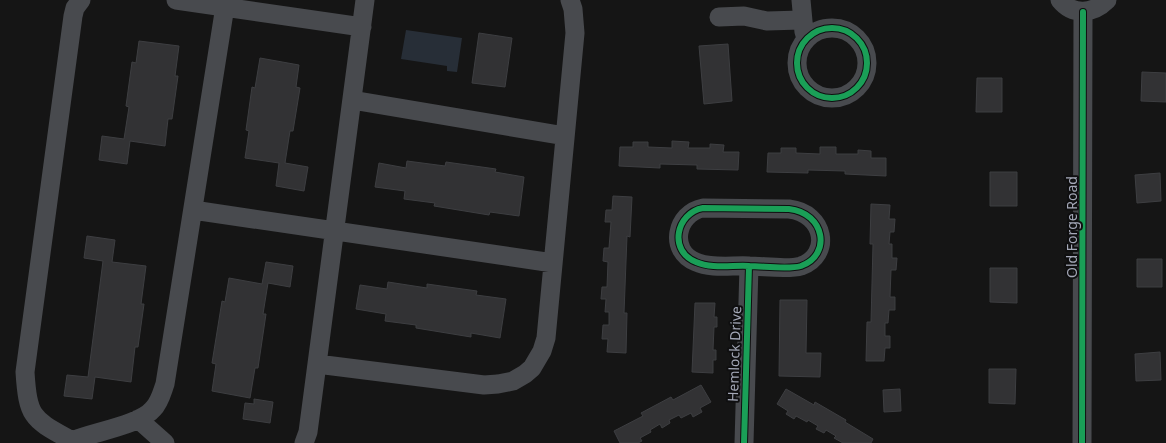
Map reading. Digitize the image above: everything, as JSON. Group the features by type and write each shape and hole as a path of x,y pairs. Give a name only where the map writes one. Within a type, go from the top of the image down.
{"street":[{"path":"81,0 75,8 73,16 25,372 28,402 33,415 44,426 72,442 87,435 138,419 153,409 158,402 165,384 226,4"},
{"path":"176,0 226,4 362,27"},
{"path":"304,443 308,432 365,0"},
{"path":"317,364 484,385 513,381 532,368 542,350 546,338 575,33 573,9 570,0"},
{"path":"801,0 805,41"},
{"path":"1060,0 1069,8 1083,12 1101,6 1107,0"},
{"name":"Old Forge Road","path":"1082,443 1083,12"},
{"path":"719,17 744,16 767,21 802,20"},
{"path":"352,100 565,136"},
{"path":"731,208 795,210 807,214 815,222 820,233 820,245 815,255 806,263 795,267 749,266 703,264 692,261 683,252 678,242 679,230 683,219 697,209 731,208"},
{"path":"193,210 553,263"},
{"name":"Hemlock Drive","path":"744,443 749,266"},
{"path":"138,419 165,443"},
{"path":"739,443 747,443"}],"shaded area":[{"path":"406,30 462,38 457,72 447,71 447,66 401,59"}],"building":[{"path":"479,33 512,38 505,87 472,83"},
{"path":"139,41 179,46 175,76 178,76 172,119 168,119 165,146 130,141 127,164 99,160 102,136 124,139 129,107 126,106 132,62 136,63"},
{"path":"728,44 732,101 704,104 699,46"},
{"path":"260,58 299,65 296,87 300,88 293,131 290,131 285,163 308,167 304,191 276,186 279,163 245,158 249,131 246,130 252,87 255,88"},
{"path":"1142,72 1166,73 1166,102 1141,101"},
{"path":"977,78 1002,78 1002,112 976,112"},
{"path":"672,141 689,142 688,148 710,148 710,144 724,145 723,152 739,152 738,170 697,169 697,165 660,164 660,168 619,166 620,147 633,147 633,142 648,142 648,147 672,148"},
{"path":"820,147 836,147 836,154 858,154 858,150 871,151 871,158 886,158 886,176 845,174 845,171 808,170 808,173 767,172 768,153 781,153 781,148 796,148 796,153 820,154"},
{"path":"407,161 445,166 446,162 496,169 495,172 524,177 519,216 490,212 489,215 434,206 435,203 404,199 405,191 375,187 379,163 406,168"},
{"path":"990,172 1017,172 1017,206 990,206"},
{"path":"1160,173 1161,201 1137,203 1135,175"},
{"path":"613,196 632,197 630,237 627,236 624,313 627,313 626,353 607,352 608,339 602,339 603,325 609,325 609,312 605,312 606,299 601,299 602,287 607,287 608,262 603,261 604,248 609,248 611,222 605,222 606,210 612,210"},
{"path":"871,204 890,205 889,219 895,219 894,232 890,232 889,244 892,244 892,258 897,258 896,270 891,270 890,297 895,297 895,310 889,310 888,323 885,323 885,336 890,336 890,348 885,348 884,361 866,361 867,322 871,322 873,244 870,244"},
{"path":"87,236 115,240 112,262 146,266 141,304 144,304 138,347 135,347 131,382 95,377 92,399 64,396 67,375 88,377 103,261 84,258"},
{"path":"1137,259 1162,259 1162,287 1137,287"},
{"path":"266,262 293,266 290,287 268,283 263,314 266,314 258,368 255,368 250,398 212,391 216,364 212,363 222,301 225,302 229,278 262,284"},
{"path":"990,268 1017,268 1017,303 990,302"},
{"path":"388,282 427,288 427,284 477,291 476,295 506,299 500,338 471,333 471,337 416,328 416,325 385,321 386,314 356,309 360,285 387,289"},
{"path":"780,300 807,300 806,353 821,353 820,377 779,376"},
{"path":"695,303 715,303 714,317 717,317 717,327 714,327 713,350 716,350 716,360 713,360 713,373 692,372"},
{"path":"1160,352 1161,380 1136,381 1135,354"},
{"path":"989,369 1016,369 1015,404 989,403"},
{"path":"701,385 711,402 700,408 702,412 693,417 691,413 681,418 679,415 669,420 670,423 662,428 660,424 650,430 651,432 640,438 642,441 638,443 620,443 614,431 643,416 641,413 671,397 673,400"},
{"path":"786,389 814,405 815,402 846,420 845,422 873,439 871,443 843,443 834,438 836,436 826,430 824,433 816,429 818,426 808,420 807,422 796,416 794,419 786,414 788,411 777,404"},
{"path":"900,389 901,411 884,412 883,390"},
{"path":"254,399 273,402 270,423 243,419 245,403 254,404"}],"cycle path":[{"path":"1082,443 1083,12"},
{"path":"832,28 845,31 857,38 864,50 867,63 864,76 857,88 845,95 832,98 819,95 807,88 800,76 797,63 800,50 807,38 819,31 832,28"},
{"path":"744,443 749,266 783,268 801,266 811,261 817,253 820,244 820,235 817,226 810,218 801,212 789,209 703,208 694,211 682,224 679,233 679,241 681,250 687,257 696,262 708,265 749,266"}]}
